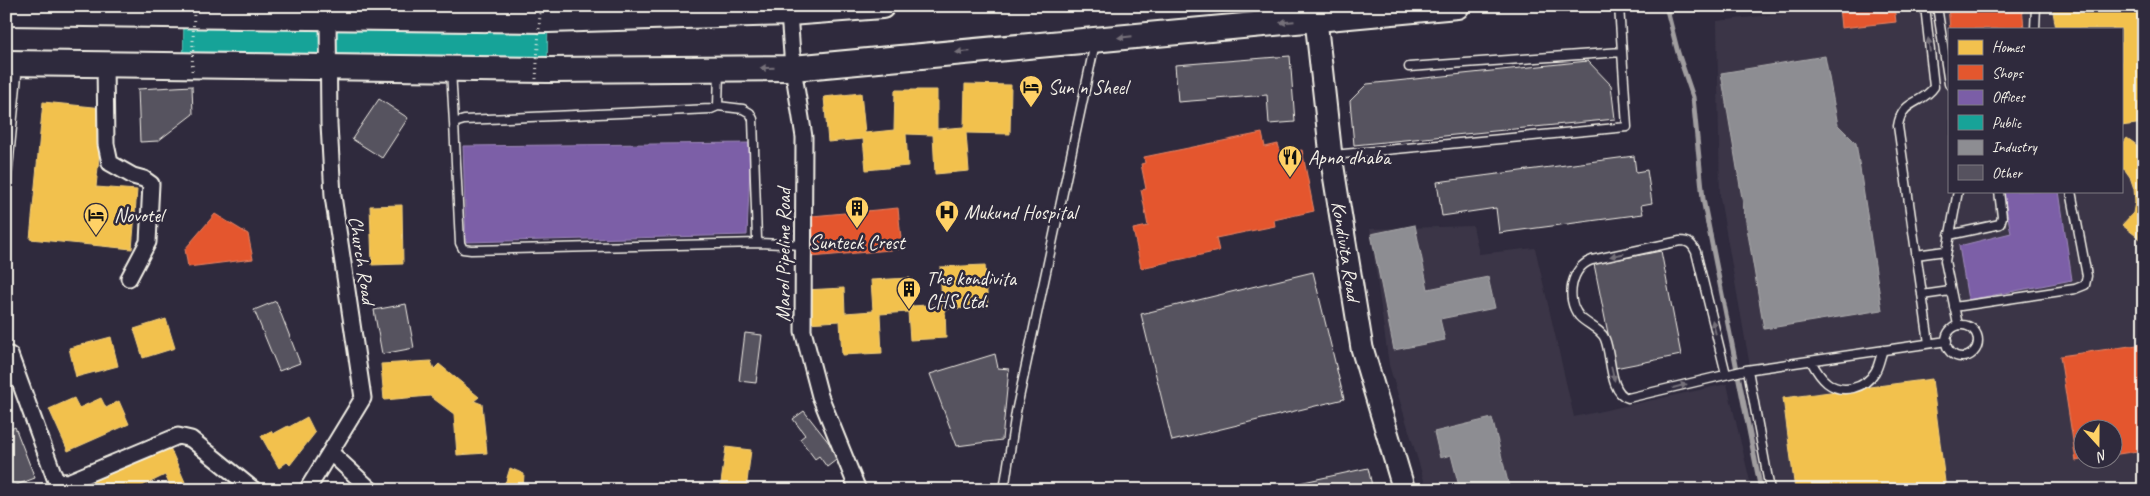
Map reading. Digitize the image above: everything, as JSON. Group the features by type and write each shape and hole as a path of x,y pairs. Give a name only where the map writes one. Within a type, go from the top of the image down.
{"main road":[{"path":"6,14 548,20 882,6"},
{"path":"12,63 548,70 793,68 1096,40 1316,13 1457,6"}],"street":[{"name":"Marol Pipeline Road","path":"788,10 793,68 804,138 803,331 820,396 858,490"},
{"name":"Kondivita Road","path":"1316,13 1331,156 1362,348 1404,490"},
{"name":"Church Road","path":"307,490 363,398 333,196 329,124 328,19"},
{"path":"105,64 106,144 110,163 133,176 144,179 150,184 148,242 129,278"},
{"path":"10,355 56,481 68,482 178,436 191,439 254,490"},
{"path":"330,452 371,490"}],"lane":[{"path":"1331,156 1627,127 1619,6"},
{"path":"1924,6 1934,84 1931,92 1902,111 1898,126 1930,343"},
{"path":"1934,84 1948,83 1937,6"},
{"path":"2036,6 2036,28"},
{"path":"1004,490 1016,412 1096,40"},
{"path":"1409,67 1622,52"},
{"path":"6,189 12,63"},
{"path":"450,68 460,243 463,249 760,244 804,245"},
{"path":"718,106 719,68"},
{"path":"454,123 464,120 701,111 718,106 743,109 750,113 753,119 757,239 760,244"},
{"path":"1958,192 1946,251 1946,270 1958,325"},
{"path":"1949,235 2000,224 2002,217 1999,192"},
{"path":"1954,307 2075,289 2084,285 2087,276 2071,192"},
{"path":"1727,374 1696,252 1691,244 1680,241 1592,260 1586,262 1577,271 1572,285 1574,306 1579,316 1605,338 1616,388 1623,397 1634,398 1747,370 1947,341"},
{"path":"1916,255 1946,251"},
{"path":"1922,295 1950,291"},
{"path":"1958,325 1968,326 1976,333 1978,343 1968,356 1958,356 1950,350 1947,341 1950,331 1958,325"},
{"path":"1810,361 1818,374 1831,386 1839,389 1850,389 1861,386 1871,377 1878,365 1883,350"},
{"path":"1747,370 1770,490"}],"path":[{"path":"192,71 194,10"},
{"path":"536,79 540,13"}],"shaded area":[{"path":"1854,6 2144,6 2144,490 1772,490 1720,198 1717,21"},
{"path":"1473,226 1479,254 1535,248 1574,417 1727,384 1752,490 1427,490 1389,365 1370,229"}],"building: Homes":[{"path":"2052,6 2144,6 2144,123 2122,126 2122,28 2056,28"},
{"path":"965,84 1011,85 1010,134 966,133 969,171 935,174 933,135 906,134 908,166 866,170 863,139 828,142 824,97 861,93 865,133 894,130 895,90 937,90 937,129 964,127"},
{"path":"43,102 104,108 96,187 137,190 132,249 30,239"},
{"path":"2127,138 2141,148 2144,154 2144,242 2122,225 2133,213 2135,202 2134,189 2130,177 2122,168 2122,145"},
{"path":"402,205 403,264 372,265 370,206"},
{"name":"The kondivita CHS Ltd.","path":"985,265 988,307 945,309 946,338 910,340 908,312 880,314 882,353 842,355 840,321 806,323 804,290 844,288 845,313 873,311 871,280 910,278 912,306 942,304 940,267"},
{"path":"166,319 175,348 143,358 134,329"},
{"path":"111,337 118,366 76,377 69,348"},
{"path":"431,361 434,369 439,364 479,397 474,401 482,404 487,453 457,455 454,414 430,396 384,400 381,364"},
{"path":"1932,379 1946,490 1795,490 1783,398"},
{"path":"74,398 79,408 101,398 106,408 119,401 129,424 68,451 49,409"},
{"path":"307,417 315,433 290,465 287,462 279,468 261,436 271,431 273,434"},
{"path":"168,443 185,482 171,488 165,475 134,490 72,490"},
{"path":"726,447 751,450 746,490 720,490"},
{"path":"510,468 524,474 523,490 497,490 506,481"}],"building: Shops":[{"path":"1894,6 1896,22 1841,28 1839,7"},
{"path":"1948,6 2022,6 2024,28 1950,28"},
{"path":"6,84 13,84 7,135 6,135"},
{"path":"1262,133 1265,147 1278,144 1281,154 1302,150 1314,211 1274,220 1275,226 1216,238 1219,251 1141,268 1133,229 1148,226 1141,190 1146,189 1141,164 1145,163 1144,157"},
{"name":"Sunteck Crest","path":"898,208 902,249 811,257 809,242 814,242 812,216"},
{"path":"215,214 248,234 253,259 188,267 185,249"},
{"path":"2144,344 2144,450 2122,453 2122,418 2072,418 2072,435 2060,356"}],"building: Offices":[{"path":"751,143 747,235 466,242 463,146"},
{"path":"2003,192 2059,192 2072,280 1968,300 1959,246 2011,233"}],"building: Public":[{"path":"184,9 548,13 547,80 183,76"}],"building: Industry":[{"path":"1825,56 1838,125 1856,143 1882,310 1764,329 1721,73"},
{"path":"1415,225 1428,289 1488,277 1495,308 1440,319 1445,340 1394,350 1371,234"},
{"path":"1492,418 1510,490 1460,490 1451,455 1440,458 1434,432"}],"building: Other":[{"path":"1290,56 1295,122 1269,124 1267,95 1178,102 1175,65"},
{"path":"1588,61 1611,85 1615,119 1354,145 1350,101 1367,84"},
{"path":"192,86 193,114 158,141 140,142 138,89"},
{"path":"379,99 408,118 382,158 352,139"},
{"path":"1634,156 1636,172 1647,170 1652,203 1641,205 1643,214 1499,233 1496,208 1442,216 1437,182"},
{"path":"1661,251 1681,355 1615,368 1594,264"},
{"path":"1313,272 1344,399 1172,441 1141,314"},
{"path":"276,301 300,363 279,371 254,310"},
{"path":"406,304 414,348 382,354 374,310"},
{"path":"745,333 762,335 756,383 739,381"},
{"path":"995,354 998,368 1009,369 1002,440 957,446 930,374"},
{"path":"804,411 840,457 827,467 819,456 815,459 800,439 805,435 793,419"},
{"path":"15,427 35,478 6,489 6,431"},
{"path":"1368,468 1373,490 1300,490 1299,483"}],"waterway":[{"path":"1666,6 1678,53 1693,97 1703,199 1761,490"}],"place":[{"name":"Sun n Sheel","path":"1031,108"},
{"name":"Apna dhaba","path":"1290,178"},
{"name":"Sunteck Crest","path":"857,229"},
{"name":"Mukund Hospital","path":"947,233"},
{"name":"Novotel","path":"96,236"},
{"name":"The kondivita CHS Ltd.","path":"909,310"}]}
